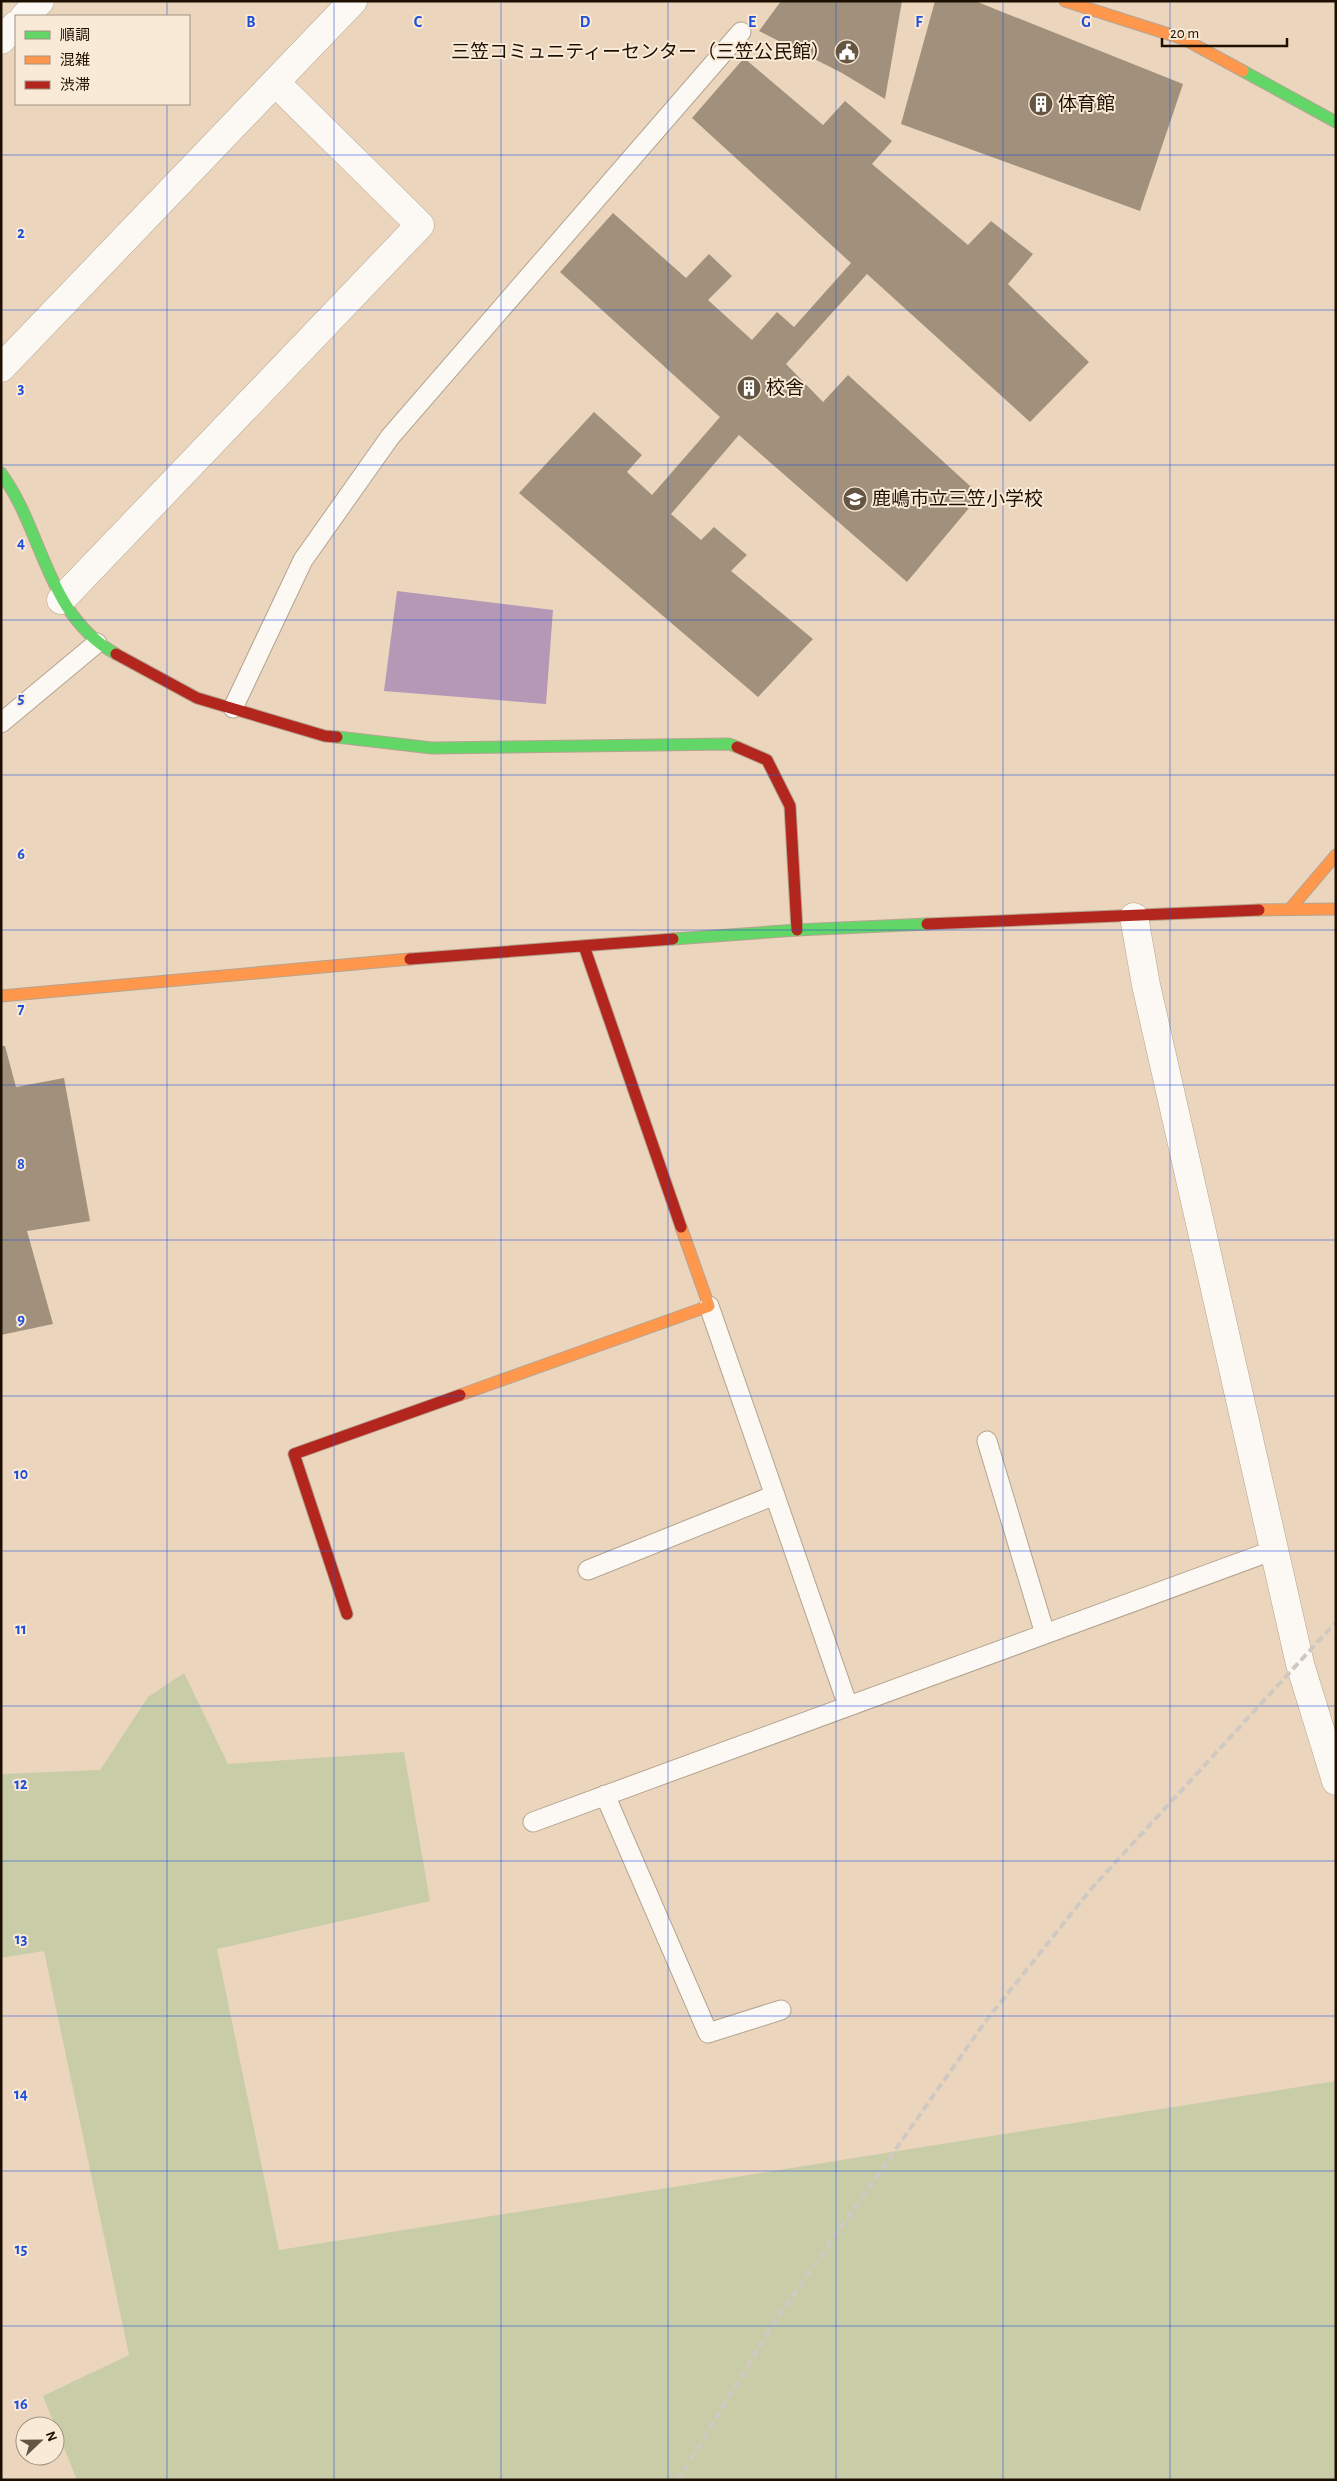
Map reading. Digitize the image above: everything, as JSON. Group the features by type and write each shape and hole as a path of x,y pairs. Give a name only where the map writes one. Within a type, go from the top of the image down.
{"street":[{"path":"26,15 40,1"},
{"path":"1,368 353,1"},
{"path":"1065,1 1184,39 1336,122"},
{"path":"1,40 15,26"},
{"path":"61,600 420,225 275,82"},
{"path":"1,473 14,490 61,600 97,643 197,698 325,736 432,748 729,744 767,760 790,806 797,930"},
{"path":"1290,909 1336,855"},
{"path":"1,996 307,967 797,930 1290,909 1336,909"},
{"path":"1134,917 1146,985 1300,1664 1336,1781"},
{"path":"347,1614 294,1454 709,1306 584,946"}],"lane":[{"path":"233,708 303,560 390,437 741,32"},
{"path":"1,724 97,643"},
{"path":"709,1306 848,1706"},
{"path":"987,1440 1045,1634"},
{"path":"588,1570 774,1495"},
{"path":"533,1822 1274,1550"},
{"path":"605,1795 708,2032 781,2010"}],"green space":[{"path":"184,1673 228,1764 404,1752 430,1901 217,1949 279,2250 1336,2081 1336,2480 77,2480 65,2450 65,2416 51,2416 43,2396 129,2355 44,1951 1,1958 1,1774 100,1770 148,1697"}],"shaded area":[{"path":"397,591 553,610 546,704 384,691"}],"building":[{"name":"三笠コミュニティーセンター（三笠公民館）","path":"781,1 902,1 885,99 842,73 759,31"},
{"name":"体育館","path":"935,1 975,1 1183,84 1140,211 901,124"},
{"name":"校舎","path":"744,58 823,125 845,101 892,141 872,164 968,245 991,221 1033,254 1008,284 1089,362 1030,422 867,274 786,364 823,402 848,375 980,495 907,582 739,435 671,514 701,540 714,527 747,555 731,571 813,639 758,697 519,493 594,412 642,455 627,472 652,495 720,417 560,272 613,213 686,278 709,254 732,276 708,300 752,340 777,312 794,327 851,263 692,118"},
{"path":"1,1046 5,1046 16,1087 64,1078 90,1221 27,1231 53,1324 1,1335"}],"railway":[{"path":"678,2480 776,2320 985,2022 1091,1889 1336,1622"}],"traffic: fast":[{"path":"1243,71 1336,122"},
{"path":"1,473 15,496 60,595 75,618 93,637 116,654"},
{"path":"337,737 432,748 729,744 737,747"},
{"path":"673,939 797,930 927,924"}],"traffic: slow":[{"path":"1065,1 1184,39 1243,71"},
{"path":"1290,909 1336,855"},
{"path":"1259,910 1336,909"},
{"path":"1,996 410,959"},
{"path":"460,1395 709,1306 681,1227"}],"traffic: jam":[{"path":"116,654 197,698 325,736 337,737"},
{"path":"737,747 767,760 790,806 797,930"},
{"path":"927,924 1259,910"},
{"path":"410,959 673,939"},
{"path":"584,946 681,1227"},
{"path":"347,1614 294,1454 460,1395"}],"place":[{"name":"三笠コミュニティーセンター（三笠公民館）","path":"847,52"},
{"name":"体育館","path":"1041,104"},
{"name":"校舎","path":"749,388"},
{"name":"鹿嶋市立三笠小学校","path":"855,499"}]}
